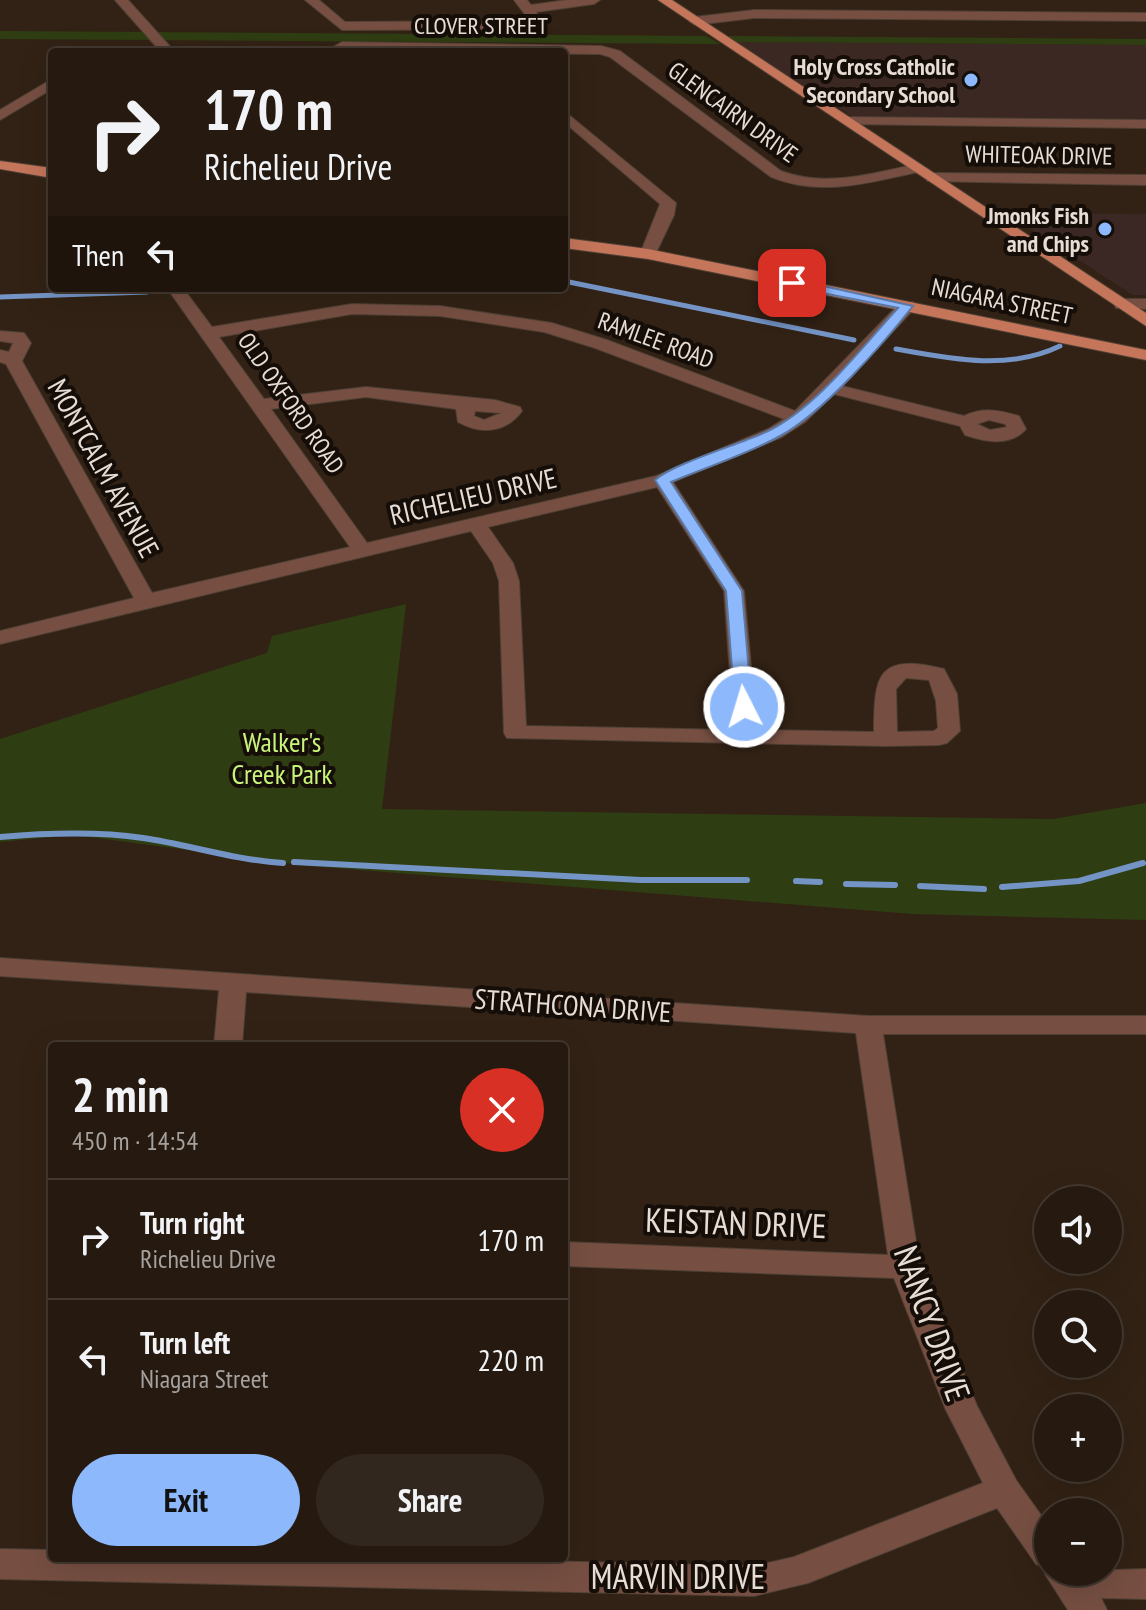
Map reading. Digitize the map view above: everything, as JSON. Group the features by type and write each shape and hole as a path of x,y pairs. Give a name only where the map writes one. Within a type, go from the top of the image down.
{"main road":[{"path":"664,0 1146,321"},
{"path":"0,165 48,172"},
{"name":"NIAGARA STREET","path":"568,244 648,254 1144,354"}],"street":[{"path":"121,0 164,48"},
{"path":"311,0 342,26 540,25 526,4"},
{"path":"526,4 594,0"},
{"path":"813,0 820,14"},
{"path":"1030,0 1037,16"},
{"path":"695,21 754,14 1146,17"},
{"name":"CLOVER STREET","path":"550,48 582,47 615,54 623,60"},
{"name":"GLENCAIRN DRIVE","path":"623,60 776,174 795,183 828,185 925,173"},
{"path":"0,116 48,86"},
{"path":"568,118 668,203 666,215 648,254"},
{"path":"849,121 1146,124"},
{"name":"WHITEOAK DRIVE","path":"925,173 1146,180"},
{"name":"OLD OXFORD ROAD","path":"178,292 362,550"},
{"path":"1122,304 1146,304"},
{"name":"RICHELIEU DRIVE","path":"0,638 662,480 775,433 798,418 907,306"},
{"name":"RAMLEE ROAD","path":"210,333 352,309 440,311 546,327 601,344 798,418"},
{"name":"MONTCALM AVENUE","path":"0,336 18,337 22,343 12,365 146,601"},
{"path":"0,383 12,365"},
{"path":"830,388 967,422"},
{"path":"260,405 366,392 466,405"},
{"path":"662,480 734,591 746,736"},
{"path":"476,524 503,563 509,581 515,733 886,739"},
{"name":"STRATHCONA DRIVE","path":"0,967 868,1025 1146,1025"},
{"path":"228,1042 233,983"},
{"name":"NANCY DRIVE","path":"868,1025 905,1267 961,1408 1004,1490 1034,1533"},
{"name":"KEISTAN DRIVE","path":"568,1254 905,1267"},
{"name":"MARVIN DRIVE","path":"0,1564 754,1581 796,1572 1004,1490"},
{"path":"1073,1588 1146,1584"}],"shaded area":[{"name":"Holy Cross Catholic Secondary School","path":"735,42 1146,45 1146,120 852,116"},
{"path":"1006,213 1146,214 1146,295 1133,295"}],"green space":[{"path":"0,31 706,36 720,44 0,39"},
{"path":"728,36 1146,39 1146,45 735,42"},
{"name":"Walker's Creek Park","path":"406,604 382,809 1053,819 1146,803 1146,920 912,914 309,866 74,835 0,842 0,739 267,653 272,636"}],"waterway":[{"path":"568,282 854,340"},
{"path":"0,297 147,292"},
{"path":"896,349 958,359 1000,361 1040,354 1060,346"},
{"path":"0,837 107,834 283,863"},
{"path":"294,862 641,880 747,880"},
{"path":"1002,887 1079,881 1143,863"},
{"path":"796,881 820,882"},
{"path":"846,884 895,885"},
{"path":"920,886 984,889"}],"place":[{"name":"Holy Cross Catholic Secondary School","path":"971,80"},
{"name":"Jmonks Fish and Chips","path":"1105,229"}],"route":[{"path":"744,707 734,591 662,480 775,433 798,418 907,306 792,283"}]}
